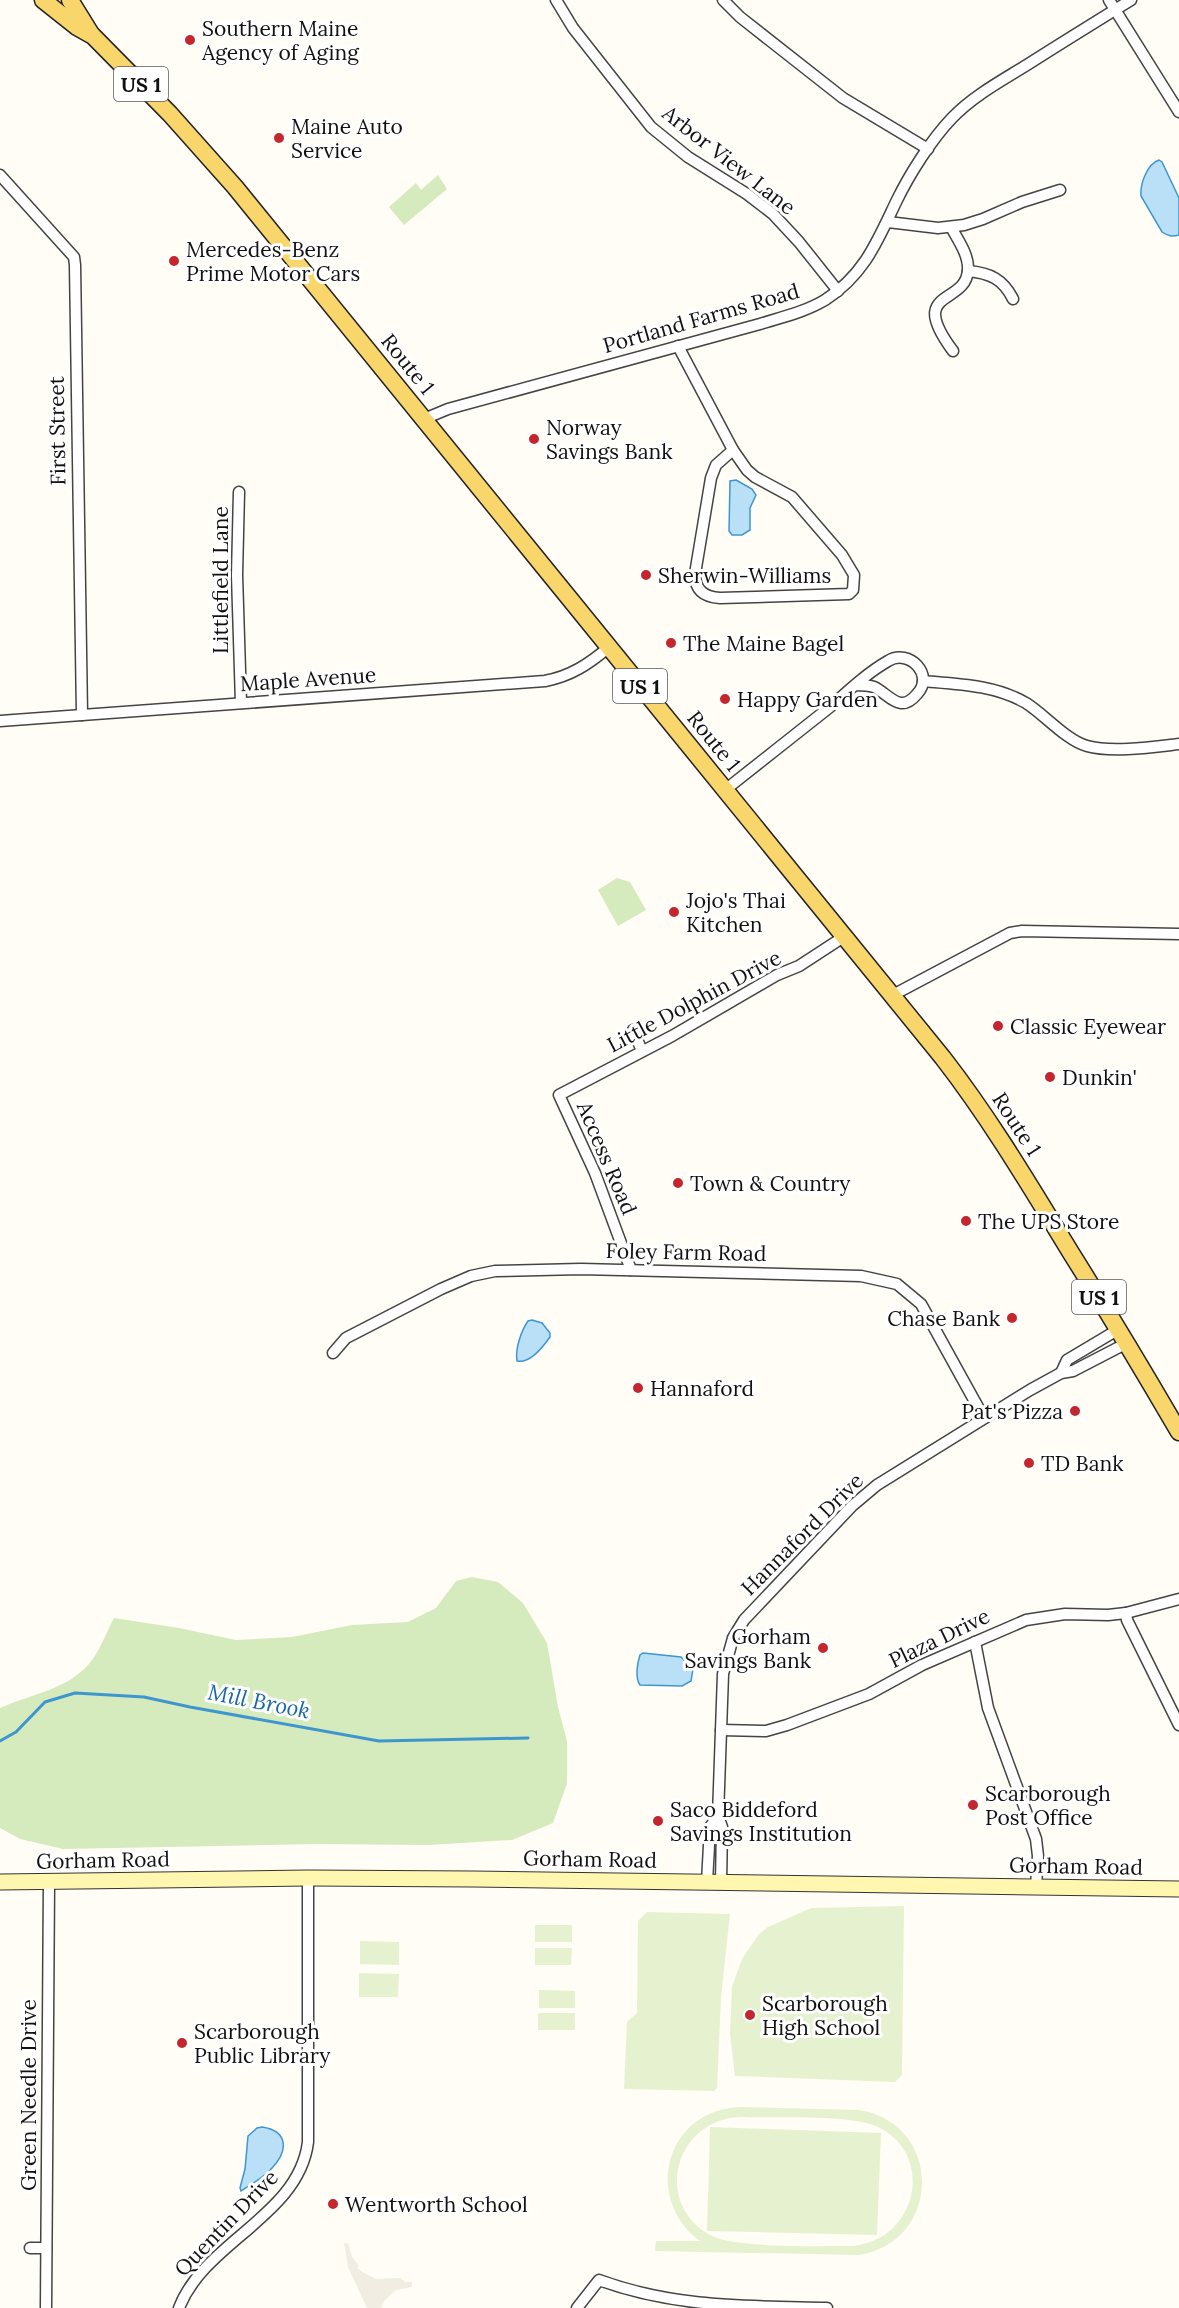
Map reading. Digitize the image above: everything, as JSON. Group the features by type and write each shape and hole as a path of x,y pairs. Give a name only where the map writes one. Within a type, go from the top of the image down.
{"main road":[{"name":"Route 1","path":"44,0 77,27 92,35"},
{"name":"Route 1","path":"70,0 92,35 170,114 228,179 961,1081 993,1126 1123,1336 1179,1432"},
{"name":"Gorham Road","path":"0,1882 308,1878 1179,1889"}],"street":[{"name":"Arbor View Lane","path":"556,0 573,28 651,127 688,157 747,194 773,214 838,291"},
{"name":"Portland Farms Road","path":"424,419 448,409 795,313 823,301 838,291 864,264 888,222 900,195 928,149 950,120 970,102 1112,5 1131,0"},
{"path":"726,1 740,17 843,98 928,149"},
{"path":"1112,5 1179,112"},
{"name":"First Street","path":"0,175 74,257 82,715"},
{"path":"888,222 938,228 951,227 974,222 1022,202 1060,190"},
{"path":"951,227 966,256 968,272 962,285 943,300 934,316 937,327 953,351"},
{"path":"968,272 982,272 999,279 1013,299"},
{"path":"678,346 733,450 747,470 795,499 842,555 854,575 853,590 849,594 720,598 705,595 700,591 696,584 696,574 711,478 716,465 733,450"},
{"name":"Littlefield Lane","path":"239,492 237,575 241,704"},
{"name":"Maple Avenue","path":"0,721 545,681 572,673 590,663 609,647"},
{"path":"725,790 856,685 886,662 900,657 910,660 922,673 923,681 915,697 902,702 890,700 874,687 856,685"},
{"path":"923,681 975,686 1013,697 1031,706 1078,742 1088,746 1119,748 1179,744"},
{"path":"893,995 1010,933 1022,931 1179,934"},
{"name":"Little Dolphin Drive","path":"559,1095 777,975 800,966 845,936"},
{"path":"633,1030 642,1051"},
{"name":"Access Road","path":"559,1095 595,1173 631,1270"},
{"name":"Foley Farm Road","path":"333,1353 346,1338 441,1289 477,1274 508,1269 849,1275 875,1278 897,1284 911,1294 927,1311 984,1418"},
{"name":"Hannaford Drive","path":"1061,1373 1067,1360 1123,1336"},
{"name":"Hannaford Drive","path":"714,1883 722,1827 718,1816 726,1660 733,1638 744,1620 852,1506 870,1491 984,1418 1061,1373 1073,1371 1123,1336"},
{"name":"Plaza Drive","path":"721,1730 766,1731 787,1725 869,1694 921,1665 1016,1623 1039,1617 1126,1613 1179,1599"},
{"path":"1126,1613 1127,1620 1179,1725"},
{"path":"975,1642 988,1708 1036,1839 1038,1856 1036,1886"},
{"name":"Quentin Drive","path":"179,2308 193,2283 285,2193 297,2177 304,2162 308,2142 308,1878"},
{"name":"Green Needle Drive","path":"46,2308 49,1881"},
{"path":"30,2248 46,2248"},
{"path":"577,2308 599,2280 692,2303 827,2308"}],"green space":[{"path":"438,175 447,189 404,225 389,207 416,183 421,190"},
{"path":"617,878 630,882 646,910 618,926 598,890"},
{"path":"472,1577 498,1582 523,1603 547,1643 558,1707 567,1741 567,1783 553,1823 512,1840 429,1845 316,1844 63,1849 20,1839 0,1828 0,1708 50,1690 73,1678 92,1660 114,1618 236,1640 292,1637 352,1625 408,1622 436,1608 456,1581"},
{"path":"904,1906 902,2075 895,2082 735,2076 730,2034 732,1987 742,1959 759,1934 768,1927 811,1908"},
{"path":"647,1912 730,1914 721,1997 717,2088 714,2091 624,2089 627,2022 637,2013 638,1921"},
{"path":"535,1925 572,1925 572,1942 535,1942"},
{"path":"360,1941 399,1942 399,1965 360,1964"},
{"path":"535,1948 572,1948 571,1965 535,1965"},
{"path":"359,1973 399,1974 398,1997 359,1997"},
{"path":"539,1990 575,1991 575,2008 539,2008"},
{"path":"538,2013 575,2013 575,2030 538,2030"},
{"path":"741,2107 859,2110 887,2119 906,2136 918,2158 922,2182 918,2206 906,2228 887,2245 859,2255 655,2251 656,2241 700,2241 682,2223 671,2202 668,2180 671,2159 680,2139 695,2123 715,2112","holes":["741,2117 831,2118 878,2127 896,2140 908,2157 912,2175 911,2195 904,2213 892,2229 875,2240 853,2246 740,2243 712,2236 693,2222 682,2205 677,2185 679,2166 687,2147 700,2132 718,2121"]},
{"path":"710,2127 881,2133 877,2235 707,2231"}],"shaded area":[{"path":"344,2243 348,2243 352,2257 359,2266 357,2268 364,2273 376,2279 401,2278 405,2282 412,2282 412,2287 396,2290 385,2300 381,2308 367,2308 348,2267"}],"water":[{"path":"1159,160 1179,198 1179,235 1170,236 1162,232 1141,196 1145,175"},
{"path":"736,480 752,489 756,495 750,508 750,530 742,535 732,535 729,531 730,481"},
{"path":"528,1321 542,1323 550,1333 550,1337 540,1350 527,1360 517,1361 521,1335"},
{"path":"643,1653 681,1657 693,1669 691,1681 682,1686 640,1685 637,1679 637,1667 640,1655"},
{"path":"257,2128 271,2129 281,2137 283,2149 269,2172 241,2191 248,2136"}],"waterway":[{"name":"Mill Brook","path":"0,1741 16,1732 45,1702 75,1693 144,1697 379,1741 528,1738"}],"place":[{"name":"Southern Maine Agency of Aging","path":"190,40"},
{"name":"Maine Auto Service","path":"279,138"},
{"name":"Mercedes-Benz Prime Motor Cars","path":"174,261"},
{"name":"Norway Savings Bank","path":"534,439"},
{"name":"Sherwin-Williams","path":"646,575"},
{"name":"The Maine Bagel","path":"671,643"},
{"name":"Happy Garden","path":"725,699"},
{"name":"Jojo's Thai Kitchen","path":"674,912"},
{"name":"Classic Eyewear","path":"998,1026"},
{"name":"Dunkin'","path":"1050,1077"},
{"name":"Town & Country","path":"678,1183"},
{"name":"The UPS Store","path":"966,1221"},
{"name":"Chase Bank","path":"1012,1318"},
{"name":"Hannaford","path":"638,1388"},
{"name":"Pat's Pizza","path":"1075,1411"},
{"name":"TD Bank","path":"1029,1463"},
{"name":"Gorham Savings Bank","path":"823,1648"},
{"name":"Scarborough Post Office","path":"973,1805"},
{"name":"Saco Biddeford Savings Institution","path":"658,1821"},
{"name":"Scarborough High School","path":"750,2015"},
{"name":"Scarborough Public Library","path":"182,2043"},
{"name":"Wentworth School","path":"333,2204"}]}
